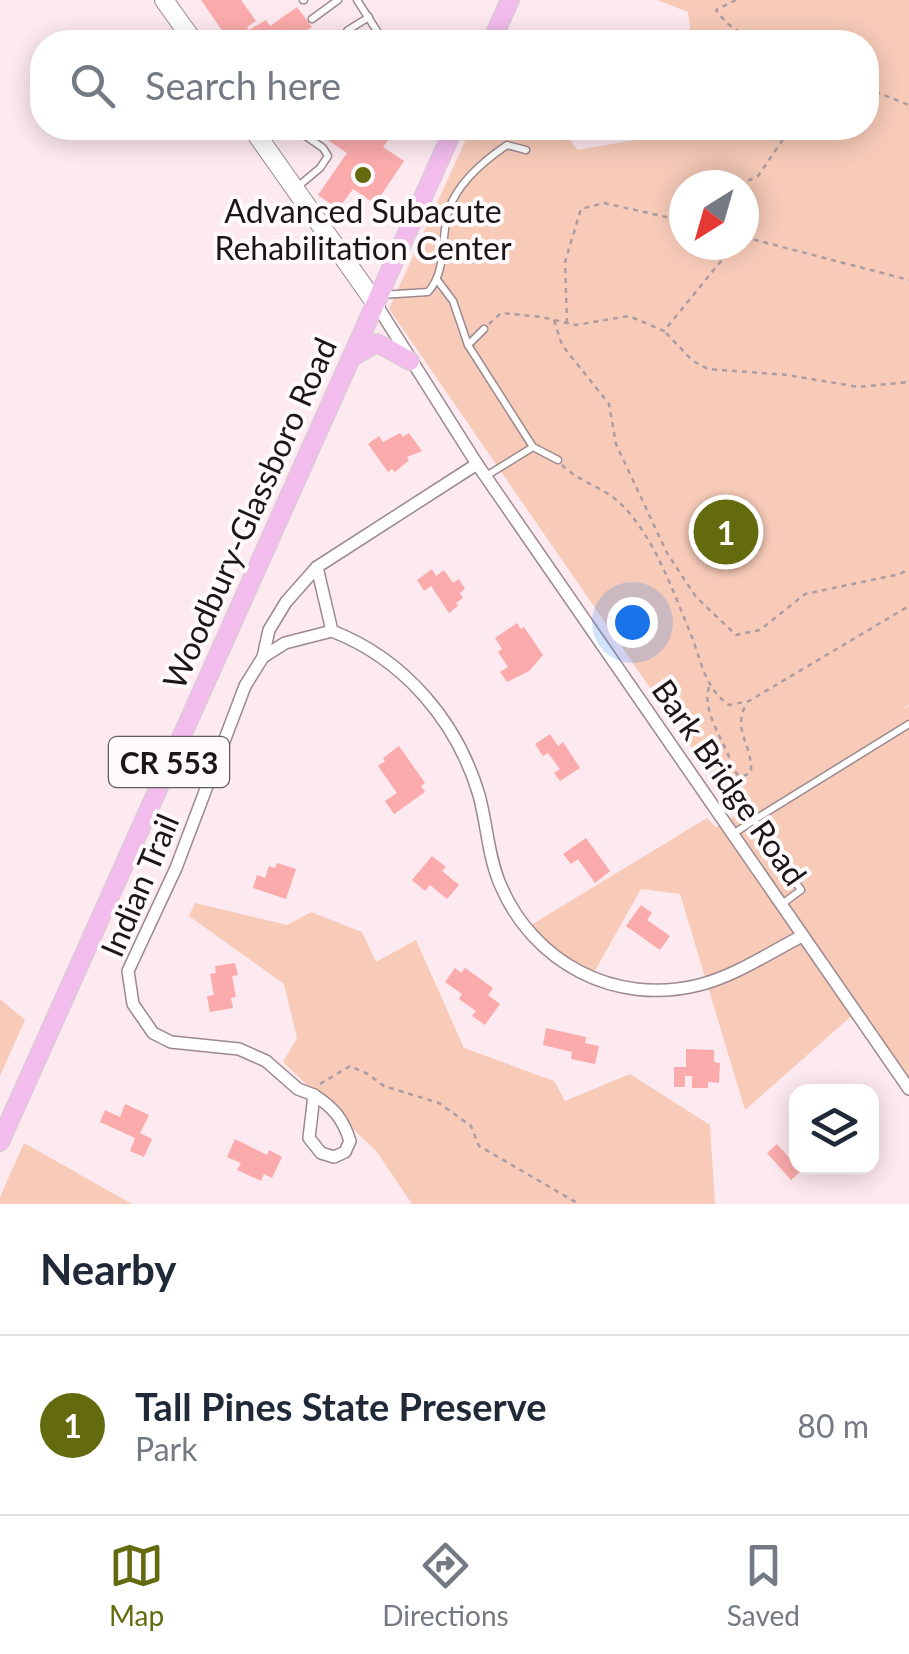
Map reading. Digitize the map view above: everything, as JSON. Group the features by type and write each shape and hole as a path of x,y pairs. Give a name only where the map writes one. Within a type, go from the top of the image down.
{"main road":[{"path":"496,30 510,0"},
{"name":"Woodbury-Glassboro Road","path":"0,1142 449,140"},
{"path":"352,357 377,343 387,345 410,361"}],"street":[{"path":"164,0 185,30"},
{"path":"261,140 378,300"},
{"name":"Bark Bridge Road","path":"378,300 410,361 477,464 909,1090"},
{"name":"Indian Trail","path":"312,1092 298,1089 266,1061 239,1049 171,1042 153,1033 134,1006 128,972 176,868 244,686 263,658 269,630 286,602 317,567 477,464"},
{"path":"317,567 332,632"},
{"path":"263,658 285,643 332,632 383,657 422,694 446,723 472,775 500,886 530,932 587,978 636,988 697,986 725,976 802,936"},
{"path":"312,1092 340,1115 350,1141 345,1152 334,1157 321,1153 309,1138 312,1092"}],"lane":[{"path":"312,19 338,0"},
{"path":"357,0 376,30"},
{"path":"348,30 368,17"},
{"path":"296,188 328,156 311,140"},
{"path":"378,300 428,292 438,281 450,207 482,162 507,145 526,150"},
{"path":"438,281 453,301 468,345 533,447 558,460"},
{"path":"468,345 484,329"},
{"path":"486,476 533,447"},
{"path":"733,834 909,724"},
{"path":"754,820 801,890 782,905"}],"path":[{"path":"734,30 716,10 736,0"},
{"path":"879,93 909,105"},
{"path":"759,175 783,140"},
{"path":"567,323 565,262 581,209 604,203 669,218"},
{"path":"759,241 909,280"},
{"path":"664,330 722,260"},
{"path":"484,329 500,313 567,323 629,316 664,330 694,361 708,369 858,387 909,382"},
{"path":"554,320 562,345 609,404 616,444 667,553 696,598 736,636 760,630 804,594 900,574 909,568"},
{"path":"558,460 572,475 619,502 638,524 663,571 709,685 729,705 749,700 909,606"},
{"path":"709,685 706,702 710,713 733,768 744,776 750,772 752,763 738,724 749,700"},
{"path":"312,1092 350,1066 384,1086 439,1103 471,1126 478,1146 579,1204"}],"shaded area":[{"path":"657,0 909,0 909,704 903,709 909,706 909,1088 856,1012 745,1110 680,894 641,889 592,976 526,928 707,818 716,827 737,814 389,309 466,140 570,140 578,150 635,140 879,140 879,30 690,30 688,12"},
{"path":"195,903 287,925 311,912 362,932 376,962 416,940 464,1048 554,1081 565,1101 630,1074 710,1125 715,1204 412,1204 377,1152 283,1062 297,1038 284,984 189,916"},
{"path":"0,999 25,1020 0,1076"},
{"path":"24,1143 132,1204 0,1204"}],"building":[{"path":"201,0 241,0 256,21 247,27 249,30 222,30"},
{"path":"297,7 312,27 249,30 266,20 270,26"},
{"name":"Advanced Subacute Rehabilitation Center","path":"328,140 388,140 383,147 404,161 375,204 353,189 338,209 318,195 347,153"},
{"path":"400,433 403,437 409,433 422,451 407,457 409,460 395,472 388,472 368,444 379,436 383,442"},
{"path":"432,569 436,576 444,570 453,583 459,579 465,589 460,593 463,598 456,603 458,606 449,613 431,586 424,591 417,580"},
{"path":"517,623 543,655 529,671 507,682 500,672 508,667 495,638"},
{"path":"550,734 558,746 563,742 580,768 560,781 554,773 560,769 535,744"},
{"path":"399,746 425,783 421,786 425,792 394,814 385,801 397,793 378,766"},
{"path":"586,838 610,871 595,883 578,859 571,864 563,854"},
{"path":"432,856 459,885 447,899 430,885 425,891 412,880"},
{"path":"277,863 296,869 286,899 253,888 257,875 265,878 269,866 275,868"},
{"path":"641,905 652,913 647,920 670,936 660,950 626,926"},
{"path":"235,963 238,975 232,976 236,997 231,998 233,1008 210,1012 207,996 214,995 210,974 216,973 215,966"},
{"path":"455,968 461,973 465,968 493,988 488,995 500,1004 485,1025 472,1016 476,1011 459,999 462,994 445,982"},
{"path":"546,1028 586,1037 585,1043 599,1046 595,1064 571,1059 572,1052 543,1045"},
{"path":"686,1049 714,1050 714,1062 720,1063 719,1083 692,1088 692,1076 685,1076 685,1087 674,1087 674,1067 686,1067"},
{"path":"125,1104 149,1115 140,1133 152,1139 144,1157 130,1151 135,1138 100,1122 105,1110 120,1117"},
{"path":"235,1139 267,1155 269,1150 282,1157 272,1178 264,1174 261,1181 237,1170 241,1163 227,1157"},
{"path":"777,1144 789,1158 789,1174 798,1174 791,1180 767,1153"}],"place":[{"name":"Advanced Subacute Rehabilitation Center","path":"363,175"},
{"name":"Tall Pines State Preserve","path":"726,532"}]}
